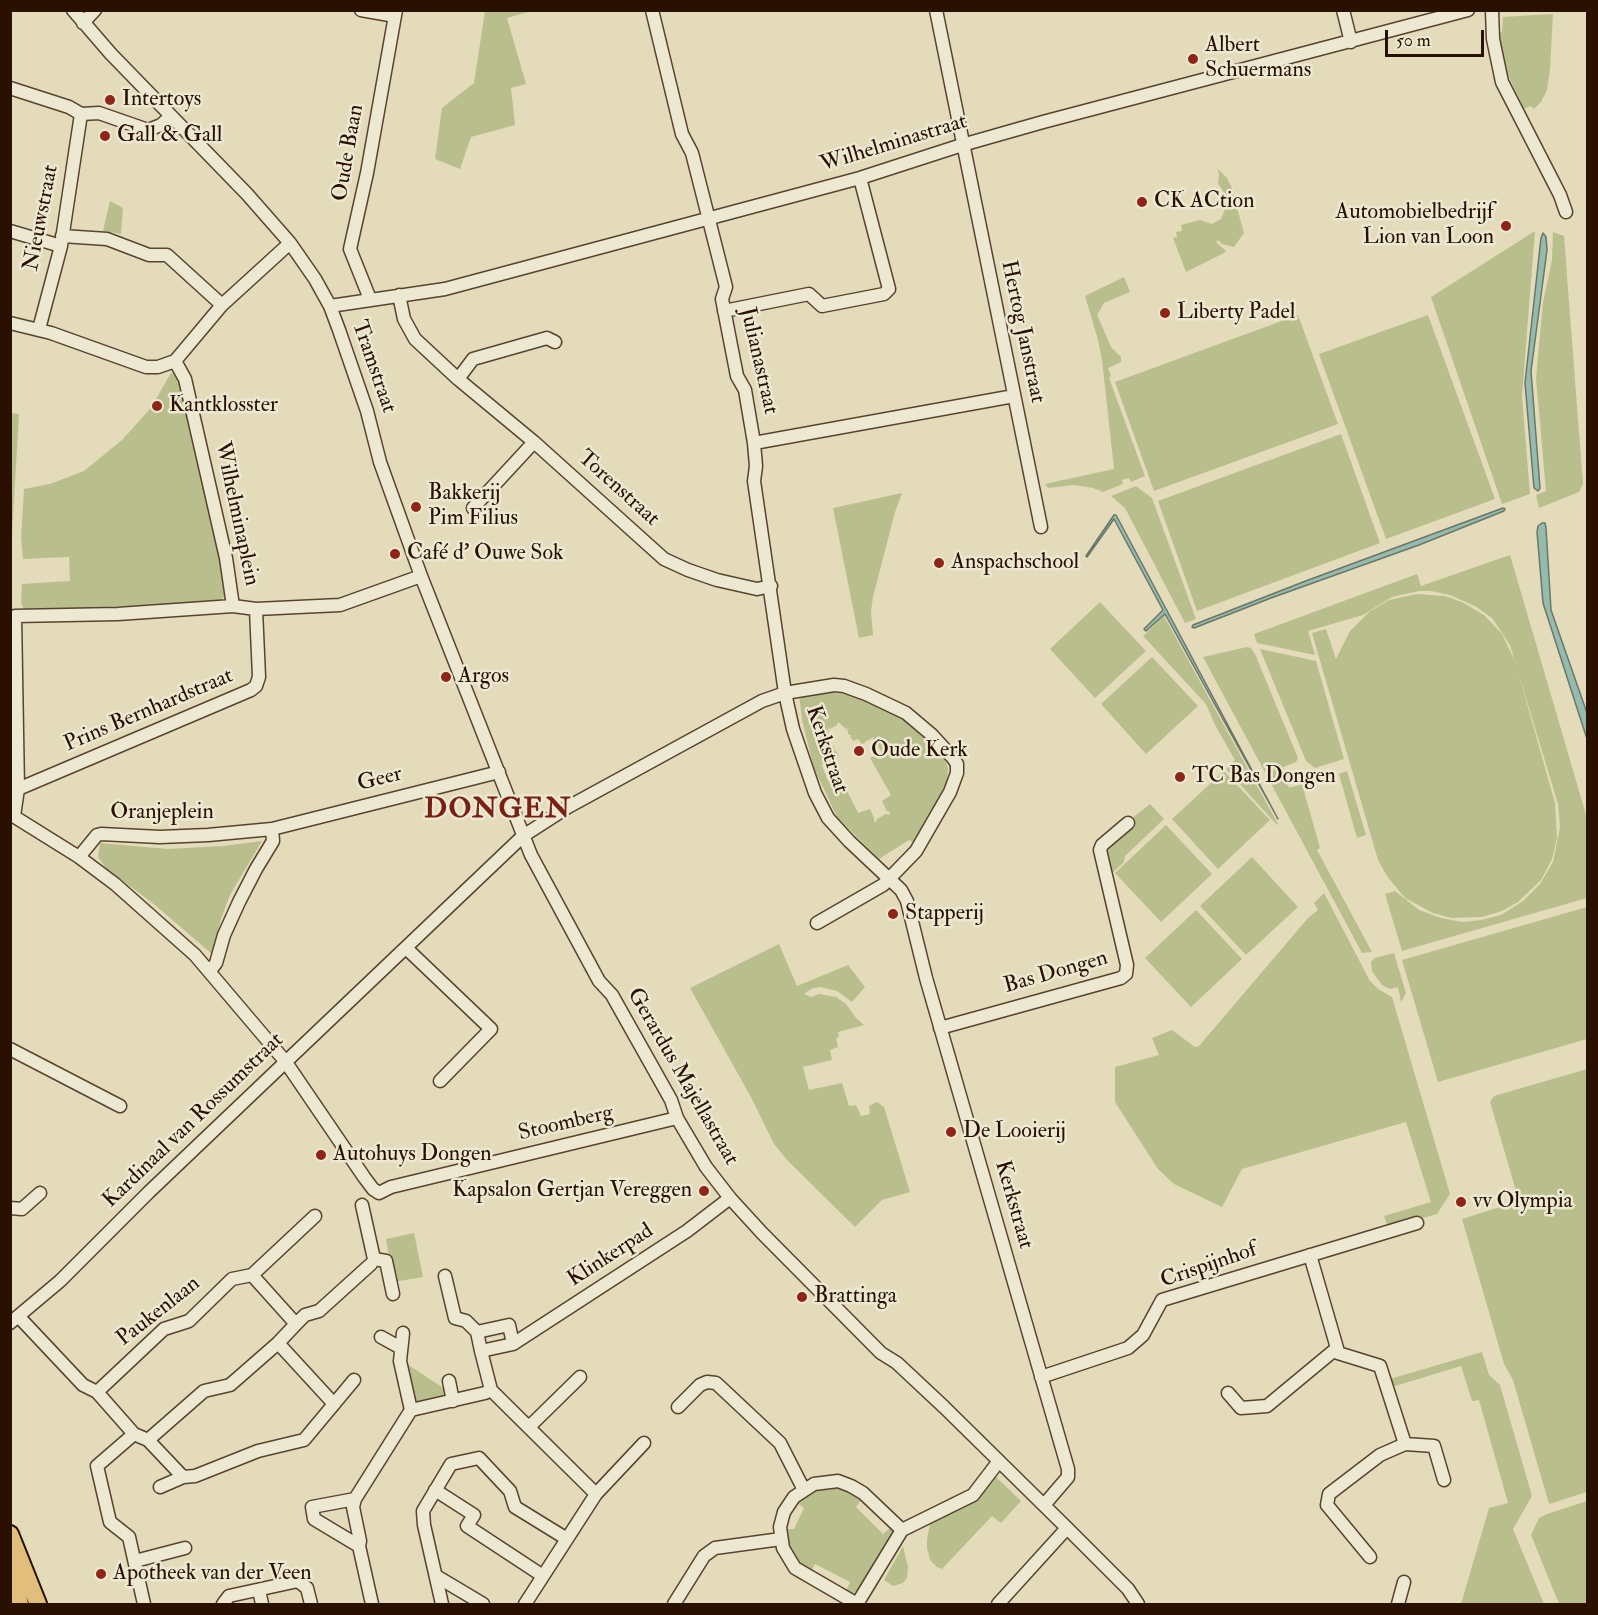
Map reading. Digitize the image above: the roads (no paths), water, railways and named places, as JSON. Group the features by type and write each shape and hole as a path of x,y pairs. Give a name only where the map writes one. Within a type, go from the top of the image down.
{"main road":[{"path":"10,1534 38,1605"},
{"path":"10,1565 20,1605"}],"street":[{"name":"Tramstraat","path":"73,10 82,23 247,194 290,243 315,279 330,306 367,411 380,462 421,576 523,836"},
{"path":"82,23 95,10"},
{"path":"361,10 395,13"},
{"name":"Julianastraat","path":"652,10 682,134 692,153 726,287 722,299 737,376 745,390 754,443 756,466 754,481 785,693"},
{"name":"Hertog Janstraat","path":"936,10 1041,527"},
{"path":"1343,10 1351,42"},
{"name":"Wilhelminastraat","path":"330,306 445,289 860,178 962,145 1468,10"},
{"path":"1492,10 1493,39 1502,82 1560,195 1566,212"},
{"name":"Oude Baan","path":"370,299 350,249 367,173 395,13"},
{"path":"10,88 69,107 81,114 99,113 148,130 161,125 171,116"},
{"name":"Nieuwstraat","path":"39,329 61,241 81,114"},
{"path":"724,311 809,294 822,306 884,294 889,289 860,178"},
{"path":"10,231 61,241 107,239 149,255 167,255 222,305"},
{"path":"10,323 39,329 146,367 158,367 175,361 222,305 290,243"},
{"name":"Torenstraat","path":"399,295 404,319 415,339 664,559 717,580 757,589 771,586"},
{"path":"458,379 473,359 547,338 555,342"},
{"name":"Wilhelminaplein","path":"18,789 15,616 118,614 234,606 226,558 185,379 175,361"},
{"path":"754,443 1014,396"},
{"path":"473,508 534,442"},
{"path":"234,606 256,609 340,605 421,576"},
{"name":"Prins Bernhardstraat","path":"18,789 251,690 256,686 259,677 256,609"},
{"name":"Kerkstraat","path":"817,923 883,885 889,878 915,851 950,792 957,774 957,764 954,758 906,713 866,694 834,685 785,693 792,729 815,793 828,818 849,841 889,878 901,890 908,901 940,1028 1068,1469 1068,1478 1044,1505"},
{"name":"Kardinaal van Rossumstraat","path":"15,1320 60,1281 285,1061 523,836 568,807 690,740 762,701 785,693"},
{"name":"Geer","path":"272,829 499,772"},
{"path":"18,789 12,815 79,857 147,911 210,971 285,1061"},
{"name":"Bas Dongen","path":"940,1028 1121,978 1126,974 1127,965 1100,850 1102,845 1128,823"},
{"path":"210,971 216,963 224,935 239,902 273,841 272,829"},
{"name":"Oranjeplein","path":"79,857 97,835 101,834 160,837 272,829"},
{"name":"Gerardus Majellastraat","path":"523,836 599,981 612,995 671,1100 677,1118 706,1167 730,1198 881,1353 897,1363 1044,1505 1128,1589 1137,1605"},
{"path":"406,948 491,1029 440,1081"},
{"path":"10,1049 120,1106"},
{"name":"Stoomberg","path":"285,1061 364,1177 379,1193 391,1187 677,1118"},
{"path":"10,1208 22,1209 40,1193"},
{"name":"Klinkerpad","path":"481,1352 513,1344 687,1231 730,1198"},
{"path":"362,1205 374,1259 386,1261 393,1294"},
{"name":"Paukenlaan","path":"97,1392 164,1329 189,1321 232,1279 252,1275 315,1216"},
{"name":"Crispijnhof","path":"1041,1377 1128,1348 1143,1335 1162,1300 1417,1223"},
{"path":"1310,1255 1338,1353 1380,1366 1405,1444"},
{"path":"148,1440 204,1391 230,1385 305,1316 319,1311 371,1264"},
{"path":"252,1275 296,1324"},
{"path":"445,1276 454,1318 466,1322 477,1332 491,1390 596,1494"},
{"path":"15,1320 83,1384 97,1392 134,1434 148,1440 183,1476"},
{"path":"477,1332 509,1325 513,1344"},
{"path":"372,1605 353,1507 355,1500 411,1410 400,1361 403,1333"},
{"path":"381,1337 401,1348"},
{"path":"278,1343 334,1404"},
{"path":"1228,1393 1241,1408 1267,1406 1337,1348"},
{"path":"529,1427 580,1377"},
{"path":"160,1487 183,1476 195,1476 258,1451 304,1440 354,1380"},
{"path":"449,1382 453,1401"},
{"path":"678,1407 700,1385 707,1382 716,1383 780,1443 804,1490"},
{"path":"411,1410 491,1390"},
{"path":"134,1434 96,1466 110,1522 129,1537 144,1605"},
{"path":"525,1605 596,1494 644,1443"},
{"path":"1370,1557 1327,1505 1329,1494 1380,1455 1405,1444 1434,1446 1444,1480"},
{"path":"442,1605 423,1511 451,1464 479,1458 510,1491 514,1507 567,1539"},
{"path":"902,1530 863,1493 838,1482 814,1484 794,1497 784,1512 780,1527 787,1557 795,1568 857,1604 902,1530 973,1495 999,1461"},
{"path":"435,1490 474,1515 467,1526 543,1576"},
{"path":"355,1500 312,1507 314,1519 359,1546"},
{"path":"998,1605 1067,1528"},
{"path":"674,1605 705,1556 715,1548 781,1539"},
{"path":"135,1561 185,1548"},
{"path":"436,1576 483,1605"},
{"path":"223,1605 229,1596 298,1581 307,1588 311,1605"},
{"path":"1398,1605 1404,1582"},
{"path":"259,1590 262,1605"}],"water":[{"path":"1543,233 1546,237 1547,250 1531,371 1540,488 1538,491 1534,488 1525,383"},
{"path":"1503,508 1504,511 1419,545 1192,627 1303,582"},
{"path":"1114,515 1278,819 1165,614 1146,631 1144,629 1163,610 1114,519 1086,556"},
{"path":"1545,523 1546,528 1551,610 1587,713 1587,739 1543,603 1537,532 1538,526"}],"place":[{"name":"Albert Schuermans","path":"1193,59"},
{"name":"Intertoys","path":"110,100"},
{"name":"Gall & Gall","path":"105,136"},
{"name":"CK ACtion","path":"1142,202"},
{"name":"Automobielbedrijf Lion van Loon","path":"1506,226"},
{"name":"Liberty Padel","path":"1165,313"},
{"name":"Kantklosster","path":"157,406"},
{"name":"Bakkerij Pim Filius","path":"416,507"},
{"name":"Café d' Ouwe Sok","path":"395,554"},
{"name":"Anspachschool","path":"939,563"},
{"name":"Argos","path":"446,677"},
{"name":"Oude Kerk","path":"859,751"},
{"name":"TC Bas Dongen","path":"1180,777"},
{"name":"Stapperij","path":"893,914"},
{"name":"De Looierij","path":"951,1132"},
{"name":"Autohuys Dongen","path":"321,1155"},
{"name":"Kapsalon Gertjan Vereggen","path":"704,1191"},
{"name":"vv Olympia","path":"1461,1202"},
{"name":"Brattinga","path":"802,1297"},
{"name":"Apotheek van der Veen","path":"101,1574"}],"district":[{"name":"DONGEN","path":"498,811"}]}
